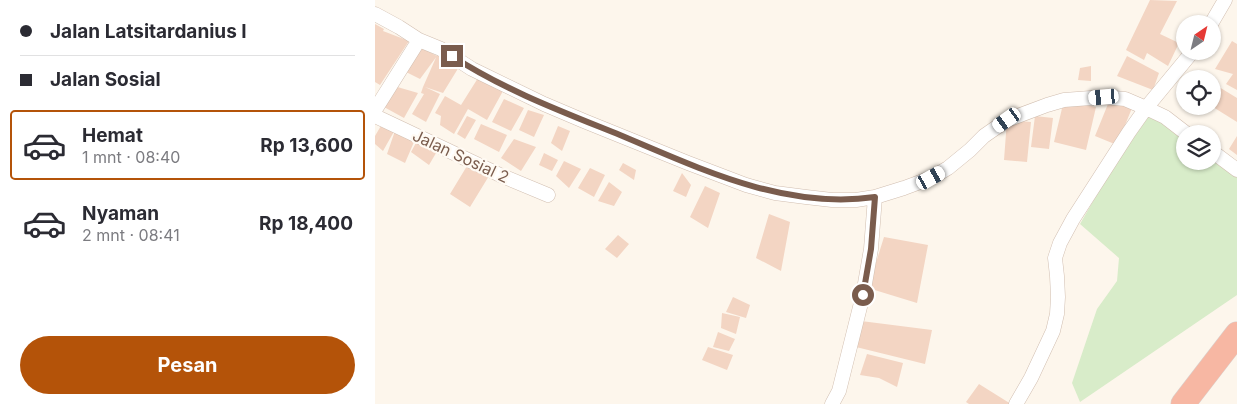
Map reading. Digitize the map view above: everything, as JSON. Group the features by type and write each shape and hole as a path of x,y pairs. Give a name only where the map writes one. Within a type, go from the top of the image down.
{"highway":[{"path":"1183,404 1237,334"}],"street":[{"path":"1216,15 1225,0"},
{"path":"375,14 419,40 441,49 472,69 552,108 663,154 746,185 775,193 806,198 856,200 875,197 931,178 948,168 984,136 1007,120 1047,104 1064,100 1104,97 1125,99 1165,117 1176,126"},
{"path":"375,110 419,40"},
{"path":"1016,404 1031,378 1053,331 1057,314 1055,258 1060,243 1117,150 1147,108 1186,60"},
{"name":"Jalan Sosial 2","path":"375,116 500,175 548,195"},
{"path":"1221,158 1237,170"},
{"path":"832,404 839,391 863,295 871,249 875,197"}],"green space":[{"path":"1151,113 1176,130 1176,170 1221,170 1221,161 1237,172 1237,295 1080,402 1072,383 1097,309 1117,281 1119,258 1080,224 1111,170"}],"building":[{"path":"1150,0 1177,1 1160,34 1176,42 1176,49 1168,66 1147,53 1144,60 1126,50"},
{"path":"375,24 384,29 383,31 409,41 380,85 375,82"},
{"path":"1232,41 1237,44 1237,90 1226,84 1233,74 1215,69"},
{"path":"418,46 437,56 420,79 400,69"},
{"path":"438,53 462,62 443,93 425,87 440,94 426,122 412,114 424,94 421,93 423,87"},
{"path":"1127,56 1159,73 1153,90 1117,76"},
{"path":"1091,66 1091,81 1078,80 1080,68"},
{"path":"478,78 503,91 487,120 468,109 454,134 440,125 441,116 435,113 445,96 461,105"},
{"path":"394,86 418,93 404,118 384,107"},
{"path":"1221,88 1237,98 1237,122 1221,112"},
{"path":"504,99 524,108 511,131 492,122"},
{"path":"1110,99 1132,108 1117,145 1095,136"},
{"path":"1064,100 1096,107 1086,150 1054,142"},
{"path":"528,110 544,115 534,137 519,130"},
{"path":"467,116 476,120 465,139 457,134"},
{"path":"1035,116 1053,118 1049,149 1031,147"},
{"path":"1007,120 1031,122 1027,162 1004,160"},
{"path":"382,124 396,128 383,151 375,144 375,136"},
{"path":"481,124 507,135 499,152 474,139"},
{"path":"558,126 570,131 562,151 551,143"},
{"path":"396,128 417,135 405,163 387,154"},
{"path":"1237,136 1237,155 1229,149"},
{"path":"514,139 536,147 521,171 501,158"},
{"path":"417,141 439,148 429,165 411,152"},
{"path":"544,153 558,160 552,171 539,165"},
{"path":"470,161 492,171 470,207 450,194"},
{"path":"564,161 581,169 569,188 556,176"},
{"path":"623,163 636,170 634,180 619,170"},
{"path":"590,168 605,175 594,197 578,188"},
{"path":"682,173 691,185 686,197 673,191"},
{"path":"609,182 622,192 614,206 598,201"},
{"path":"705,186 720,193 708,228 690,217"},
{"path":"769,214 790,222 781,271 756,258"},
{"path":"618,235 629,244 617,258 605,249"},
{"path":"884,237 928,245 917,303 868,288"},
{"path":"733,297 750,305 746,318 726,312"},
{"path":"722,313 740,317 736,334 721,328"},
{"path":"861,321 932,330 925,364 856,347"},
{"path":"718,332 735,339 729,351 713,347"},
{"path":"708,347 733,355 727,370 702,360"},
{"path":"867,354 903,363 897,387 879,378 860,375"},
{"path":"979,384 1011,404 969,404 966,402"}],"route":[{"path":"452,56 472,69 544,104 663,154 746,185 775,193 806,198 856,200 875,197 871,249 863,295"}]}
